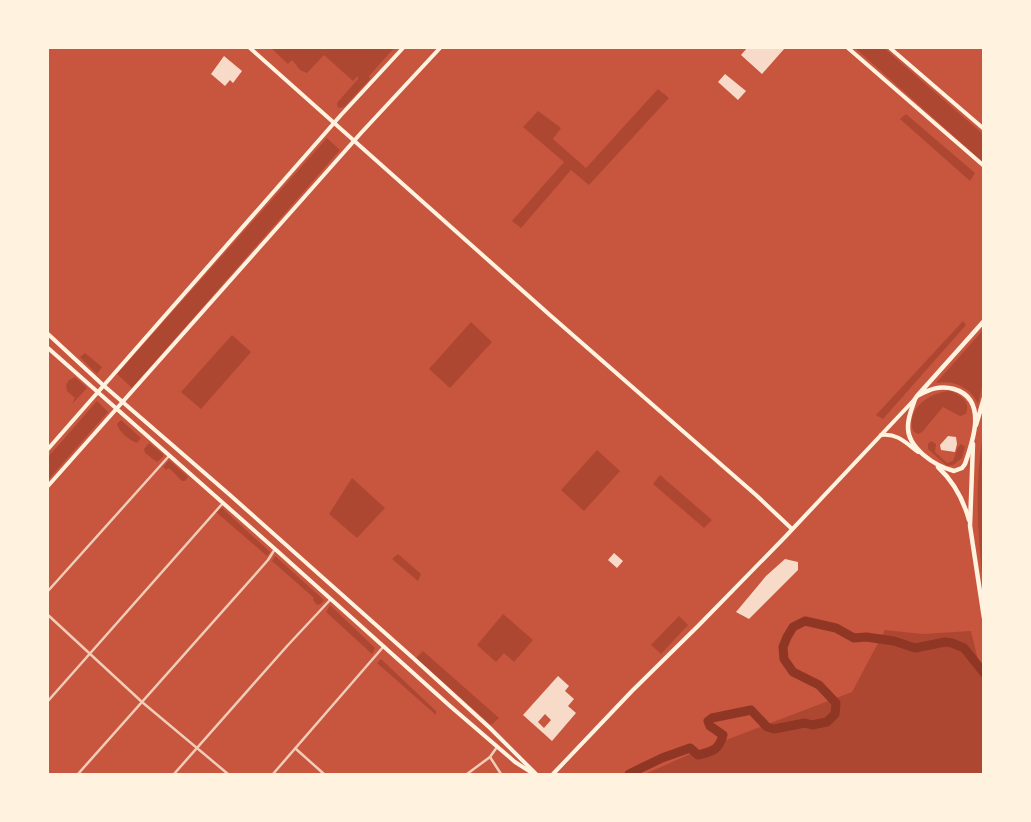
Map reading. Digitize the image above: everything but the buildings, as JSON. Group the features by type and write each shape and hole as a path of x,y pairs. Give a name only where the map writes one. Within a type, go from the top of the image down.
{"main road":[{"path":"250,48 551,316 756,495 792,529"},
{"path":"48,449 113,373 402,48"},
{"path":"48,486 354,141 440,48"},
{"path":"848,48 984,166"},
{"path":"890,48 984,129"},
{"path":"553,774 792,529 881,435 984,321"},
{"path":"48,334 490,728 535,774"},
{"path":"48,348 515,762 535,774"},
{"path":"925,456 909,437 909,419 916,397 939,387 953,389 965,394 973,406 974,433 970,526"},
{"path":"933,462 954,471 962,468 965,464 984,398"},
{"path":"881,435 897,436 933,462 962,497 970,526 984,618"},
{"path":"360,626 367,617"}],"street":[{"path":"48,592 169,456"},
{"path":"48,701 223,503"},
{"path":"78,774 268,560 275,549"},
{"path":"174,774 330,600"},
{"path":"48,615 142,702 228,774"},
{"path":"273,774 384,646"},
{"path":"468,774 490,757 497,746"},
{"path":"296,749 324,774"},
{"path":"490,757 501,774"}],"shaded area":[{"path":"271,48 394,48 369,76 370,79 344,107 338,108 337,103 358,79 358,76 353,81 324,55 307,73 300,70 292,60 288,64"},
{"path":"855,48 884,48 983,134 983,162"},
{"path":"658,89 669,98 589,185 571,170 521,228 512,221 564,162 523,127 538,111 561,128 553,139 586,168"},
{"path":"906,114 975,173 970,181 900,119"},
{"path":"327,138 340,150 132,388 117,374"},
{"path":"963,321 966,325 883,419 876,415"},
{"path":"471,322 492,342 450,388 429,369"},
{"path":"983,330 983,383 978,404 971,393 961,386 942,382 936,383"},
{"path":"232,335 251,352 201,409 181,392"},
{"path":"85,353 102,367 97,374 80,357"},
{"path":"75,377 87,388 72,404 75,398 67,391 66,385 69,380"},
{"path":"951,391 966,402 966,414 960,416 943,407 922,432 918,434 913,431 913,415 916,408 935,394"},
{"path":"97,401 108,412 48,480 48,457"},
{"path":"121,420 141,438 137,443 122,433 117,424"},
{"path":"983,436 983,584 978,528 978,472"},
{"path":"931,441 936,444 935,452 947,463 953,461 961,444 965,447 962,458 953,465 947,466 928,449 928,444"},
{"path":"149,443 163,454 163,457 157,462 145,453 144,449"},
{"path":"597,450 620,471 584,511 561,490"},
{"path":"169,460 188,477 185,481 182,481 169,468 166,470 163,467"},
{"path":"660,475 712,520 704,528 653,484"},
{"path":"352,478 385,508 357,538 329,514"},
{"path":"221,507 270,552 267,556 216,512"},
{"path":"398,554 421,574 418,581 392,559"},
{"path":"275,556 324,600 321,604 317,605 313,600 314,598 272,561"},
{"path":"330,605 375,648 372,654 326,612"},
{"path":"503,614 533,640 514,662 504,653 496,662 477,645"},
{"path":"679,616 688,625 661,654 651,645"},
{"path":"885,630 922,634 971,631 983,681 983,774 645,774 697,751 852,692"},
{"path":"423,651 499,718 491,725 416,658"},
{"path":"381,659 436,711 436,715 377,663"}],"waterway":[{"path":"629,774 662,758 690,748 698,755 714,750 723,735 710,726 708,721 712,718 751,710 767,727 774,729 805,723 812,725 827,722 835,714 836,703 819,685 793,672 784,659 783,647 787,637 793,627 805,621 836,628 854,638 866,637 894,641 915,648 945,642 952,643 964,648 984,673"}]}
